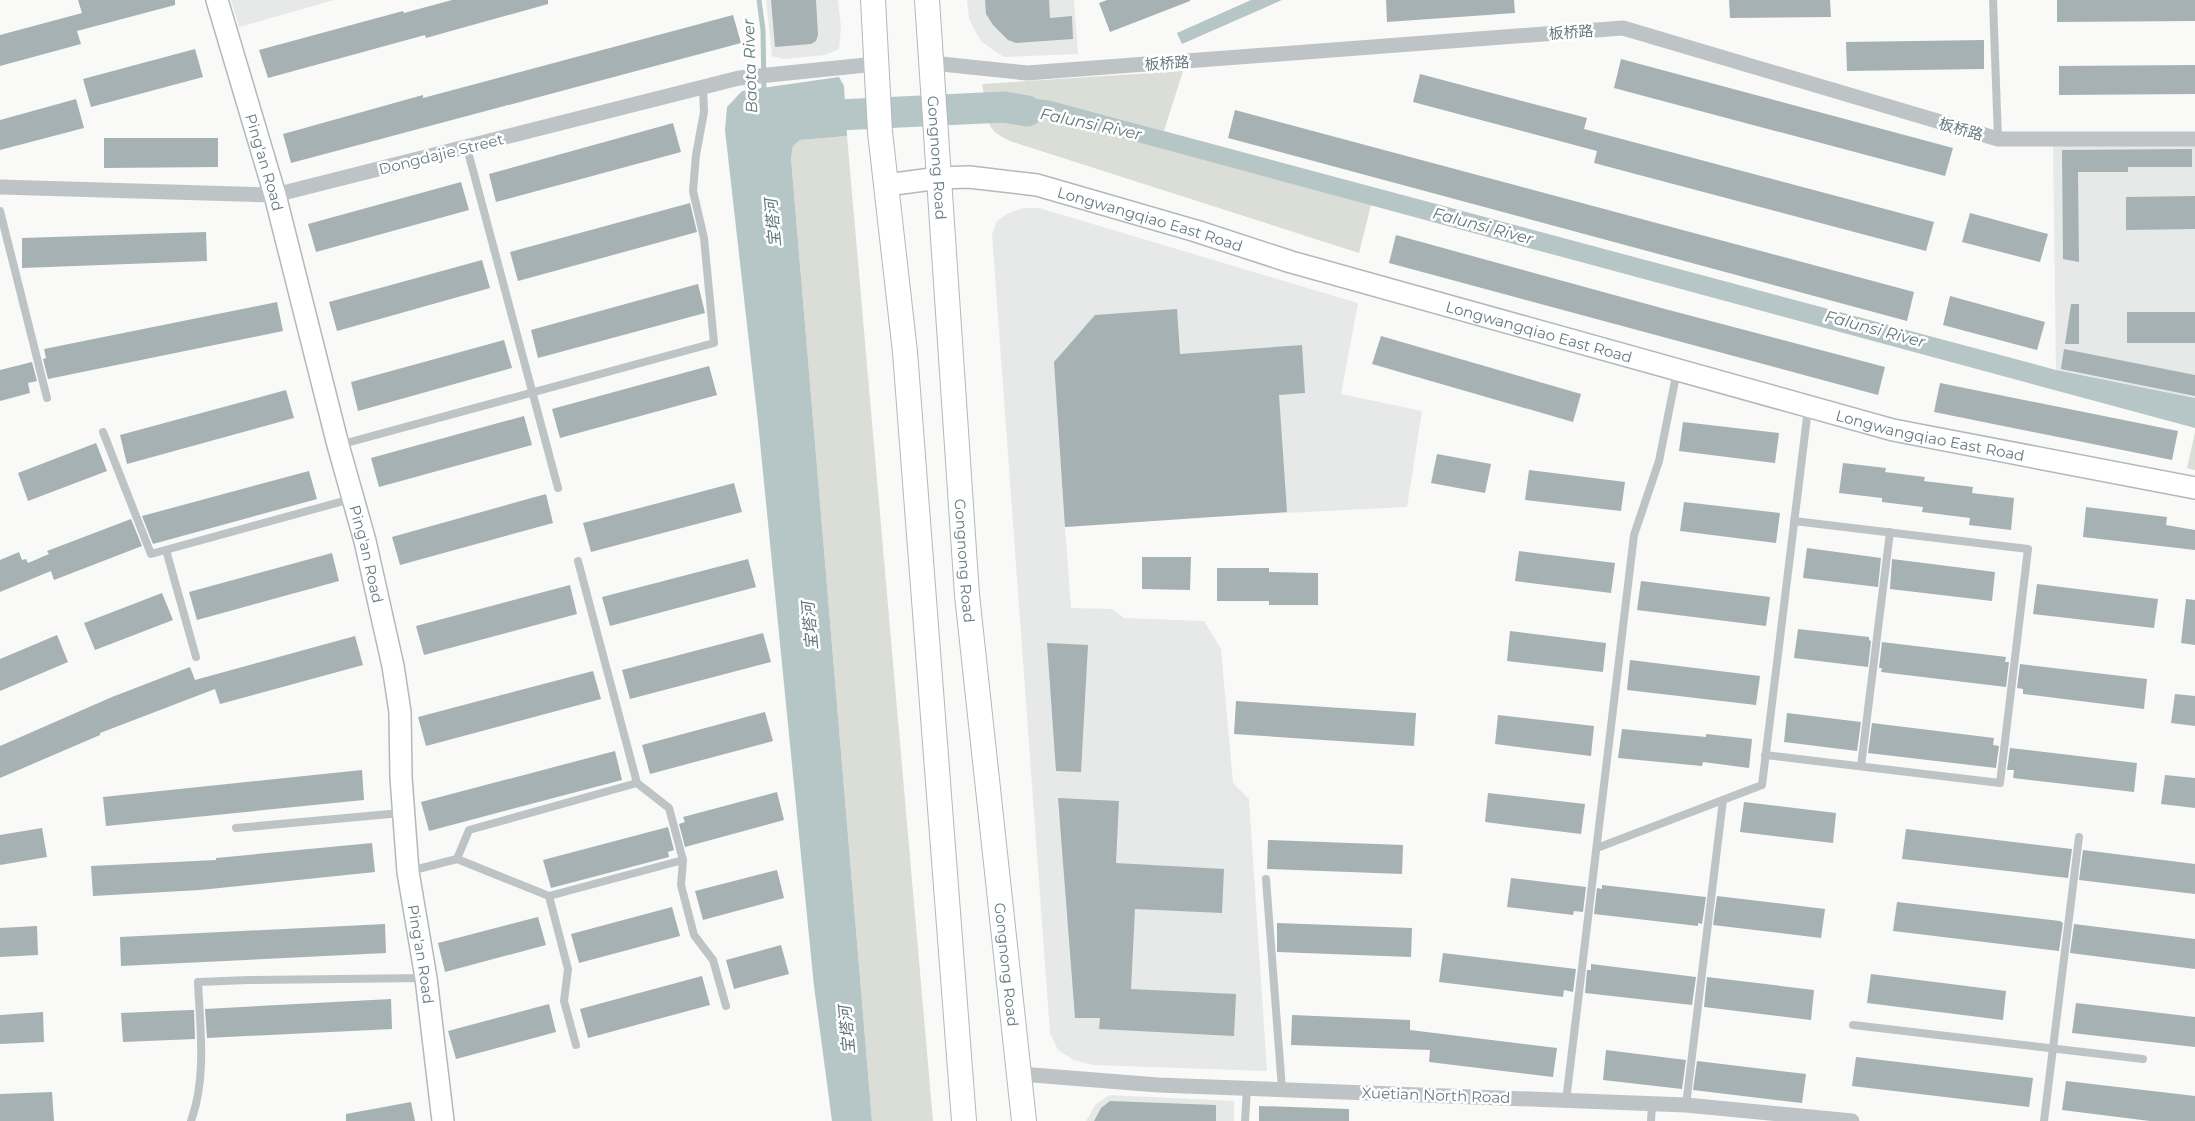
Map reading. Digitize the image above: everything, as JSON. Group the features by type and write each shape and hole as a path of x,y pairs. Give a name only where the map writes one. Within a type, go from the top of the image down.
{"main road":[{"path":"873,0 880,132 905,352 964,1121"},
{"name":"Gongnong Road","path":"927,0 967,595 1024,1121"}],"street":[{"name":"Ping'an Road","path":"217,0 275,195 338,445 366,541 393,666 400,712 403,813 408,872 426,978 443,1121"},
{"name":"板桥路","path":"932,74 1027,73 1623,28 1998,139 2195,139"},
{"name":"Dongdajie Street","path":"0,187 275,195 739,78 876,73"},
{"name":"Longwangqiao East Road","path":"887,185 939,178 969,177 1036,185 1196,231 1291,262 1893,430 2195,488"},
{"name":"Xuetian North Road","path":"1020,1074 1158,1085 1686,1105 1852,1121"}],"lane":[{"path":"1993,0 1998,139"},
{"path":"338,445 532,394 714,343 704,238 693,191 704,112 703,87"},
{"path":"466,148 558,488"},
{"path":"0,211 46,398"},
{"path":"1566,1100 1634,535 1659,461 1678,369"},
{"path":"1597,848 1762,785 1808,406"},
{"path":"104,432 151,554 353,499"},
{"path":"1766,755 2000,783 2028,549 1794,521"},
{"path":"1861,766 1890,532"},
{"path":"166,550 196,657"},
{"path":"578,561 637,783 669,808 683,860 680,885 694,935 713,960 726,1006"},
{"path":"457,859 469,830 637,783"},
{"path":"1686,1105 1723,800"},
{"path":"236,828 403,813"},
{"path":"2044,1121 2078,837"},
{"path":"408,872 457,859 549,896 683,860"},
{"path":"1266,878 1282,1089"},
{"path":"549,896 568,969 564,1001 576,1045"},
{"path":"190,1121 197,1102 201,1051 198,982 426,978"},
{"path":"1853,1024 2143,1059"},
{"path":"1245,1121 1246,1088"},
{"path":"1651,1121 1652,1104"}],"shaded area":[{"path":"231,0 334,0 239,27"},
{"path":"766,0 838,0 841,27 839,49 825,55 783,59 772,56"},
{"path":"967,0 1074,0 1078,54 1004,57 983,43 976,33 969,18"},
{"path":"1183,71 1164,131 1048,100 984,94 982,84"},
{"path":"985,113 1048,118 1371,205 1359,253 1010,141 994,131"},
{"path":"847,136 933,1121 872,1121 791,158 793,146 800,140"},
{"path":"2195,140 2195,398 2056,370 2053,143"},
{"path":"1024,208 1039,208 1358,303 1341,394 1422,411 1407,507 1223,516 1126,491 1128,523 1065,527 1071,608 1112,609 1124,618 1204,621 1221,649 1233,783 1249,799 1267,1071 1093,1065 1074,1060 1058,1050 1050,1033 992,234 997,221 1007,214"},
{"path":"2195,432 2195,470 2187,468"},
{"path":"1110,1095 1234,1101 1234,1121 1086,1121 1096,1104"}],"water":[{"path":"1251,0 1282,0 1182,44 1177,33"},
{"name":"宝塔河","path":"839,77 844,86 847,136 800,140 793,146 791,158 872,1121 832,1121 814,986 758,422 725,130 727,107 742,91"},
{"path":"984,94 1048,100 2056,370 2195,398 2195,428 1048,118 985,113"}],"building":[{"path":"78,0 175,0 175,5 77,31 81,44 0,66 0,35 82,13"},
{"path":"452,0 548,0 548,4 426,38 425,35 268,78 259,50 403,11 404,13"},
{"path":"771,0 816,0 818,35 816,41 811,44 775,47"},
{"path":"985,0 1049,0 1050,18 1072,16 1073,39 1016,43 1008,40 993,25 986,14"},
{"path":"1107,0 1190,1 1110,32 1099,3"},
{"path":"1386,0 1514,0 1515,13 1387,22"},
{"path":"1729,0 1830,0 1831,17 1730,18"},
{"path":"2057,0 2195,0 2195,21 2057,22"},
{"path":"733,15 741,43 291,163 283,134 423,95 423,98"},
{"path":"1984,40 1984,69 1847,71 1846,42"},
{"path":"195,49 203,77 91,107 83,79"},
{"path":"1621,59 1953,148 1945,176 1614,88"},
{"path":"2195,65 2195,94 2059,95 2059,66"},
{"path":"1420,74 1587,118 1584,129 1934,222 1926,251 1594,163 1597,151 1413,102"},
{"path":"76,99 84,128 0,150 0,120"},
{"path":"1235,110 1914,292 1907,321 1228,138"},
{"path":"673,123 681,152 496,202 489,174"},
{"path":"104,138 218,138 218,167 104,168"},
{"path":"2192,149 2192,167 2128,167 2128,172 2078,172 2079,262 2063,259 2062,150"},
{"path":"461,182 469,210 316,252 308,224"},
{"path":"2195,196 2195,229 2126,230 2126,197"},
{"path":"690,203 697,232 518,281 510,252"},
{"path":"1970,213 2048,234 2040,262 1962,242"},
{"path":"206,232 207,261 22,268 22,238"},
{"path":"1396,235 1885,367 1878,395 1389,263"},
{"path":"482,260 490,288 337,331 329,302"},
{"path":"698,284 705,313 538,358 531,330"},
{"path":"1950,296 2045,322 2037,350 1943,325"},
{"path":"277,302 283,331 48,379 43,359 46,358 44,349"},
{"path":"2071,304 2079,304 2079,344 2065,344"},
{"path":"1177,309 1180,354 1302,345 1305,393 1279,395 1287,512 1065,527 1054,362 1095,315"},
{"path":"2127,312 2195,312 2195,343 2127,343"},
{"path":"1381,336 1581,394 1573,422 1372,364"},
{"path":"504,340 512,368 358,411 351,382"},
{"path":"2064,349 2195,375 2195,396 2061,369"},
{"path":"32,362 37,381 28,383 30,393 0,401 0,370"},
{"path":"709,366 717,395 560,438 552,409"},
{"path":"1940,383 2178,431 2172,460 1934,412"},
{"path":"286,390 294,418 127,464 120,435"},
{"path":"524,416 532,445 379,487 371,458"},
{"path":"1683,422 1779,433 1775,463 1679,451"},
{"path":"96,443 107,471 28,501 18,473"},
{"path":"1437,454 1491,464 1485,493 1431,483"},
{"path":"1843,463 1886,468 1885,472 1925,477 1924,481 1973,487 1972,493 2014,498 2011,530 1969,525 1970,518 1922,512 1923,507 1882,502 1882,498 1839,493"},
{"path":"1529,470 1625,482 1621,511 1525,500"},
{"path":"309,471 317,499 153,544 142,516"},
{"path":"734,483 742,512 591,552 583,523"},
{"path":"546,494 553,523 400,565 392,537"},
{"path":"1684,502 1780,513 1776,543 1680,531"},
{"path":"2086,507 2167,517 2166,525 2195,530 2195,550 2083,537"},
{"path":"131,519 142,546 54,580 51,571 0,592 0,560 19,552 22,560 26,559 28,563 49,554 47,551"},
{"path":"1807,548 1881,558 1878,587 1803,578"},
{"path":"1519,551 1615,563 1611,593 1515,581"},
{"path":"332,553 339,581 197,620 189,592"},
{"path":"1142,557 1191,557 1190,590 1142,589"},
{"path":"748,559 756,587 610,626 602,597"},
{"path":"1892,559 1995,572 1992,601 1890,589"},
{"path":"1217,568 1269,568 1269,572 1318,573 1318,605 1269,605 1269,601 1217,601"},
{"path":"1641,581 1770,597 1766,626 1637,610"},
{"path":"2037,584 2158,599 2154,628 2033,614"},
{"path":"570,585 577,614 424,655 416,626"},
{"path":"162,593 173,620 95,650 84,623"},
{"path":"2186,599 2195,600 2195,645 2181,643"},
{"path":"1798,629 1869,637 1871,641 1868,667 1794,658"},
{"path":"1510,631 1606,643 1603,672 1507,661"},
{"path":"763,633 771,662 630,699 622,670"},
{"path":"57,635 68,662 0,691 0,659"},
{"path":"355,636 363,665 220,704 215,689 100,733 100,735 0,778 0,746 112,697 190,667 195,680"},
{"path":"1882,642 2006,657 2005,662 2009,662 2006,687 1881,672 1882,668 1879,668"},
{"path":"1047,643 1088,645 1081,772 1056,771"},
{"path":"1630,660 1760,676 1756,705 1627,690"},
{"path":"2020,664 2147,679 2144,709 2023,694 2023,689 2017,688"},
{"path":"593,671 601,699 426,746 418,717"},
{"path":"2175,694 2195,696 2195,726 2171,723"},
{"path":"1236,701 1416,713 1414,746 1234,734"},
{"path":"765,712 773,741 650,774 642,745"},
{"path":"1787,713 1861,722 1857,751 1784,742"},
{"path":"1498,715 1594,726 1591,756 1495,744"},
{"path":"1872,723 1994,738 1993,745 1999,746 1996,768 1868,753"},
{"path":"1622,729 1706,737 1706,734 1752,739 1749,768 1703,762 1702,766 1618,758"},
{"path":"2010,748 2137,763 2134,792 2013,778 2014,770 2007,770"},
{"path":"615,751 622,780 429,831 421,802"},
{"path":"362,770 364,800 106,826 103,797"},
{"path":"2165,775 2195,778 2195,808 2161,804"},
{"path":"777,792 784,820 685,847 679,824 685,822 683,817"},
{"path":"1488,793 1585,804 1581,834 1485,822"},
{"path":"1058,798 1119,801 1116,863 1224,869 1222,913 1135,909 1131,989 1236,994 1234,1036 1099,1029 1100,1018 1075,1018"},
{"path":"1744,802 1836,813 1833,843 1740,832"},
{"path":"668,827 674,850 668,852 669,857 551,888 543,860"},
{"path":"42,828 47,857 0,865 0,835"},
{"path":"1906,829 2072,849 2068,878 1902,859"},
{"path":"1268,840 1403,845 1402,874 1267,869"},
{"path":"372,843 375,872 200,890 93,896 91,866 216,860 216,858"},
{"path":"2083,850 2195,864 2195,894 2079,880"},
{"path":"777,870 784,898 703,920 695,891"},
{"path":"1511,878 1586,887 1583,912 1574,911 1573,915 1507,907"},
{"path":"1602,885 1706,897 1702,924 1698,923 1698,926 1594,914 1597,888 1602,889"},
{"path":"1717,896 1825,909 1821,938 1713,925"},
{"path":"1897,902 2060,921 2063,923 2059,951 1893,931"},
{"path":"672,907 680,936 579,963 571,934"},
{"path":"538,917 546,945 445,972 438,943"},
{"path":"1277,923 1412,928 1411,957 1277,952"},
{"path":"385,924 386,953 121,966 120,937"},
{"path":"2074,924 2195,939 2195,969 2070,953"},
{"path":"37,926 38,955 0,957 0,928"},
{"path":"781,945 789,974 734,989 726,960"},
{"path":"1443,953 1576,969 1573,992 1564,990 1563,997 1439,982"},
{"path":"1591,964 1696,977 1692,1005 1585,993 1587,970 1591,970"},
{"path":"1871,974 2006,991 2003,1020 1867,1003"},
{"path":"702,976 710,1005 588,1038 580,1009"},
{"path":"1707,977 1814,990 1811,1020 1704,1007"},
{"path":"391,999 392,1029 207,1038 205,1009"},
{"path":"2076,1003 2195,1017 2195,1047 2072,1033"},
{"path":"549,1004 556,1032 456,1059 448,1031"},
{"path":"194,1010 195,1039 123,1042 121,1013"},
{"path":"43,1012 44,1042 0,1044 0,1015"},
{"path":"1292,1015 1410,1020 1410,1030 1557,1048 1553,1077 1429,1062 1430,1050 1291,1045"},
{"path":"1606,1050 1686,1060 1682,1089 1603,1080"},
{"path":"1856,1057 2033,1078 2029,1107 1852,1086"},
{"path":"1697,1061 1806,1074 1802,1103 1693,1090"},
{"path":"2066,1081 2195,1096 2195,1121 2150,1121 2062,1110"},
{"path":"52,1092 54,1121 0,1121 0,1094"},
{"path":"1110,1101 1216,1105 1216,1121 1094,1121 1101,1108"},
{"path":"411,1102 415,1121 346,1121 346,1114"},
{"path":"1259,1106 1349,1109 1349,1121 1259,1121"}],"waterway":[{"name":"Baota River","path":"759,0 763,30 764,94"},
{"name":"Falunsi River","path":"806,120 818,116 1004,107 1027,111"}]}
